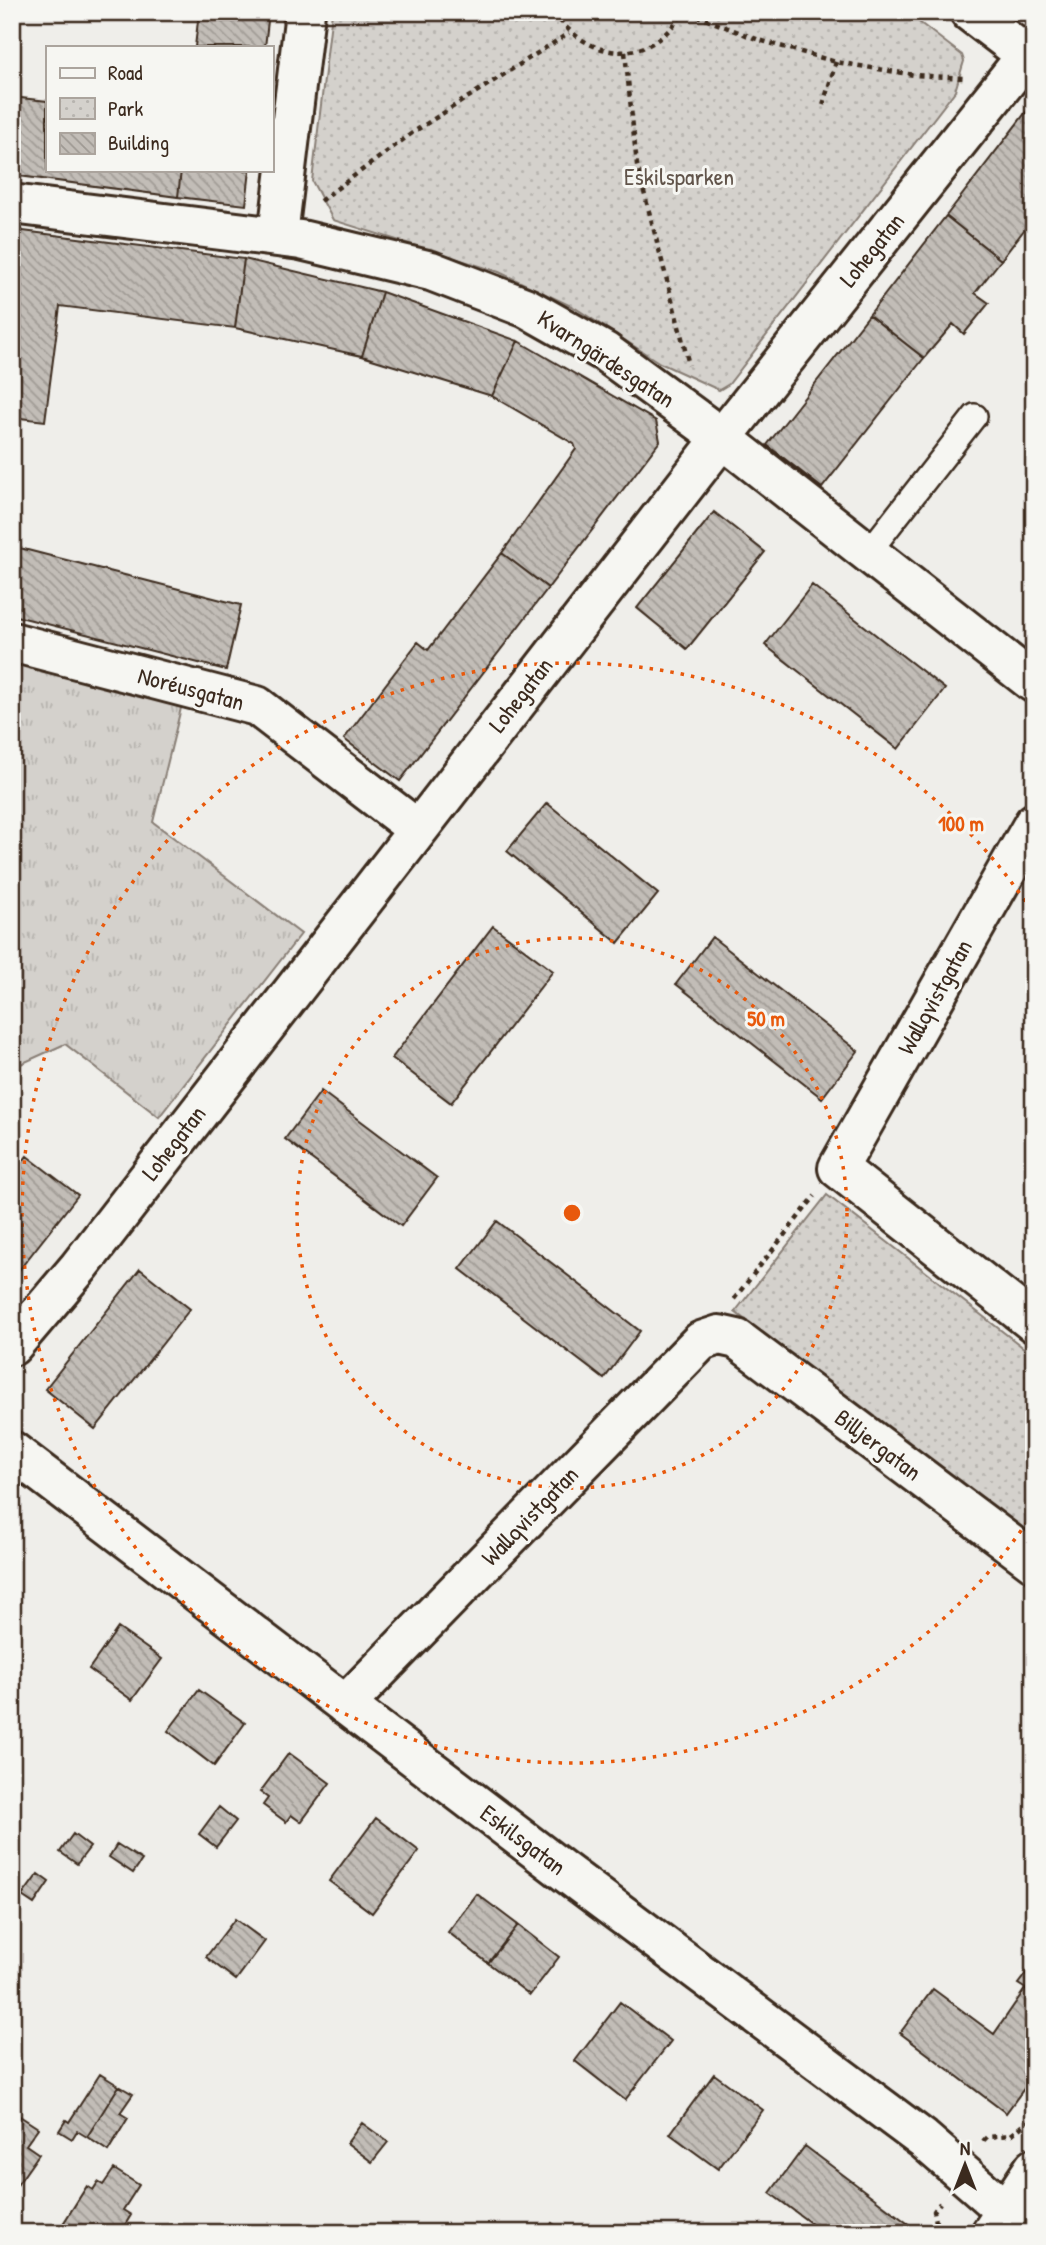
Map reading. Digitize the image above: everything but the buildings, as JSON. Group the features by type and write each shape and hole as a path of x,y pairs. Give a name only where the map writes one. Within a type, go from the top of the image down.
{"street":[{"path":"289,237 305,12"},
{"path":"970,12 1031,54"},
{"name":"Lohegatan","path":"12,1346 79,1267 416,829 722,438 989,102 1031,54"},
{"name":"Kvarngärdesgatan","path":"12,204 289,237 431,271 527,307 604,352 683,409 1034,683"},
{"name":"Noréusgatan","path":"12,642 257,706 416,829"},
{"name":"Wallqvistgatan","path":"840,1169 1034,823"},
{"path":"840,1169 1034,1323"},
{"name":"Wallqvistgatan","path":"345,1705 710,1338"},
{"name":"Billjergatan","path":"710,1338 737,1339 1034,1562"},
{"name":"Eskilsgatan","path":"12,1451 923,2139 1010,2225"},
{"path":"1010,2225 1034,2168"}],"lane":[{"path":"869,553 975,416"}],"path":[{"path":"554,12 569,33 595,48 625,52 660,39 674,27 685,12 759,40 836,62 914,75 960,75 989,102"},
{"path":"289,237 322,199 415,131 569,33"},
{"path":"625,52 637,165 692,379 692,388 683,409"},
{"path":"823,105 836,62"},
{"path":"710,1338 788,1228 840,1169"},
{"path":"982,2143 987,2137 1011,2135 1034,2117"},
{"path":"938,2233 934,2211 940,2203"}],"green space":[{"name":"Eskilsparken","path":"332,12 906,12 962,55 964,61 955,91 729,384 719,390 660,363 575,308 499,272 333,220 312,181"},
{"path":"12,660 182,704 153,822 301,934 159,1117 65,1044 12,1068"},
{"path":"827,1195 1034,1356 1034,1538 735,1312"}]}
